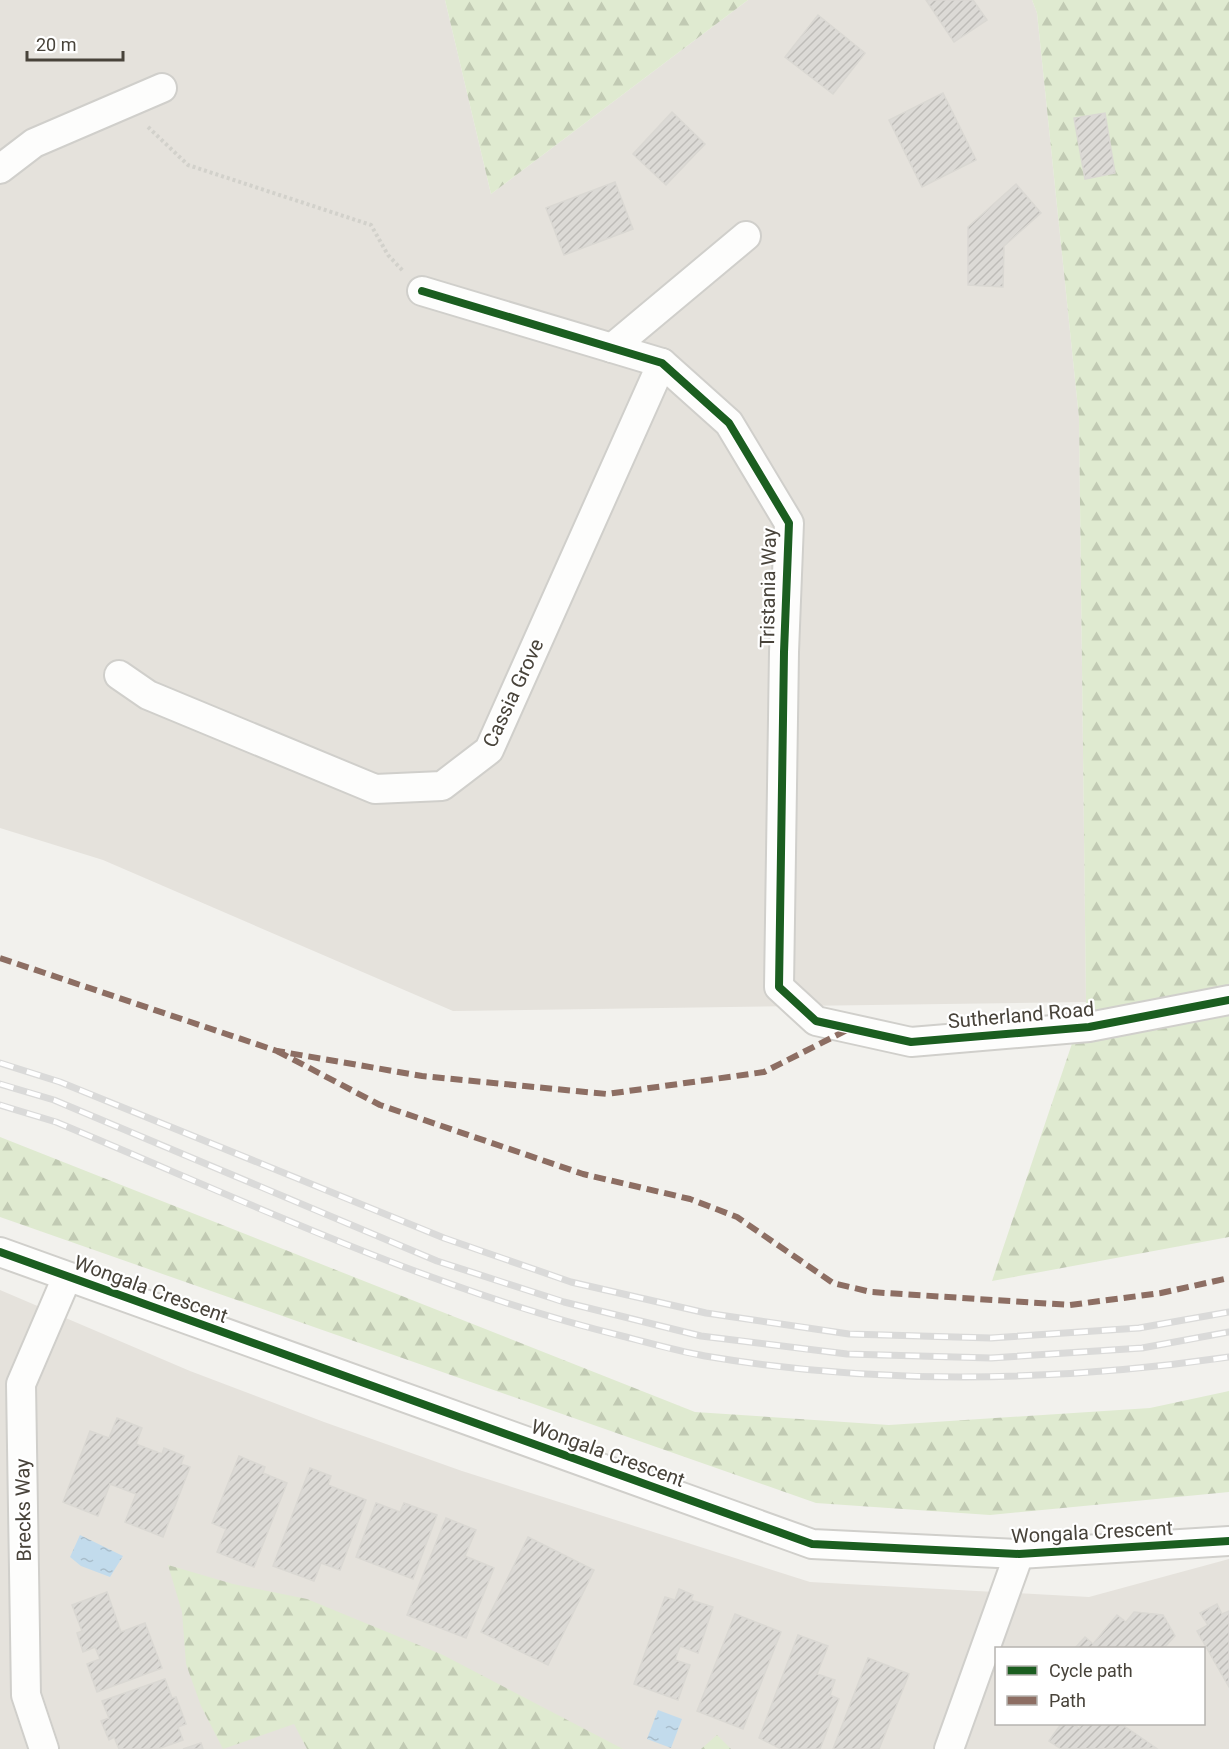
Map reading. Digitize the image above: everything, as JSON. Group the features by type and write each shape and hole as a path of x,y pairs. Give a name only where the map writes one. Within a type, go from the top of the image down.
{"street":[{"path":"0,169 34,143 162,88"},
{"path":"612,348 746,236"},
{"name":"Tristania Way","path":"422,291 662,363 729,423 789,523 784,652 779,987 816,1021"},
{"name":"Cassia Grove","path":"119,675 148,695 375,789 442,786 489,750 662,363"},
{"name":"Sutherland Road","path":"816,1021 911,1042 1089,1027 1229,1000"},
{"name":"Wongala Crescent","path":"0,1252 812,1544 1019,1554 1229,1541"},
{"name":"Brecks Way","path":"44,1749 26,1695 21,1384 67,1277"},
{"path":"949,1749 1019,1554"}],"path":[{"path":"124,104 188,165 371,225 388,255 422,291"}],"shaded area":[{"path":"0,0 445,0 491,194 748,0 1032,0 1037,13 1079,418 1086,1002 453,1011 103,860 0,828"},
{"path":"0,1290 190,1371 324,1422 462,1471 810,1582 1089,1597 1229,1559 1229,1749 0,1749"}],"green space":[{"path":"445,0 748,0 491,194"},
{"path":"1032,0 1229,0 1229,1237 992,1281 1086,1002 1079,418 1037,13"},
{"path":"0,1137 695,1412 889,1425 1150,1408 1229,1391 1229,1492 990,1515 816,1503 0,1217"},
{"path":"168,1565 233,1584 307,1599 443,1655 623,1749 307,1749 294,1724 223,1749 201,1706 186,1664 182,1612"},
{"path":"717,1735 731,1749 701,1749"}],"water":[{"path":"80,1535 123,1556 110,1577 81,1566 70,1557"},
{"path":"658,1710 682,1719 671,1748 647,1739"}],"building":[{"path":"926,0 973,0 987,20 954,42"},
{"path":"818,15 865,53 833,94 785,57"},
{"path":"943,93 976,160 922,187 889,120"},
{"path":"672,112 705,144 666,185 633,154"},
{"path":"1105,113 1115,173 1085,179 1074,118"},
{"path":"615,182 633,229 564,255 546,208"},
{"path":"1016,184 1041,213 1004,246 1003,287 968,285 968,227"},
{"path":"117,1418 142,1428 136,1444 162,1454 164,1448 184,1456 181,1464 190,1467 163,1537 125,1522 136,1494 110,1484 98,1516 63,1502 90,1431 109,1438"},
{"path":"239,1456 265,1467 263,1473 287,1483 254,1567 217,1552 226,1529 212,1523"},
{"path":"310,1468 331,1476 328,1485 366,1500 340,1570 321,1563 314,1581 273,1566"},
{"path":"376,1503 400,1512 404,1503 437,1515 413,1579 356,1557"},
{"path":"446,1518 476,1530 465,1556 494,1568 466,1638 407,1615"},
{"path":"528,1537 594,1570 548,1665 481,1632"},
{"path":"679,1589 693,1595 691,1600 713,1607 698,1653 680,1646 675,1660 690,1665 678,1700 634,1684 665,1597 675,1600"},
{"path":"107,1592 121,1632 145,1623 162,1668 97,1692 87,1664 100,1659 95,1647 83,1652 77,1633 82,1631 72,1605"},
{"path":"1217,1604 1222,1614 1229,1611 1229,1687 1197,1631 1208,1625 1200,1613"},
{"path":"1134,1612 1163,1615 1175,1636 1165,1647 1076,1647 1085,1637 1093,1644 1117,1615 1126,1622"},
{"path":"735,1614 781,1632 743,1729 697,1711"},
{"path":"798,1635 828,1646 817,1674 835,1680 830,1695 839,1699 820,1749 781,1749 759,1738"},
{"path":"868,1658 909,1674 879,1749 833,1749"},
{"path":"165,1679 172,1698 176,1697 186,1724 178,1727 183,1740 158,1749 119,1749 114,1737 109,1740 101,1721 109,1718 102,1701"},
{"path":"1060,1725 1074,1725 1079,1728 1081,1725 1122,1725 1156,1748 1061,1749 1049,1741"},
{"path":"201,1743 203,1749 183,1749"}],"railway":[{"path":"0,1063 60,1082 444,1238 571,1282 706,1313 849,1334 991,1338 1139,1328 1229,1312"},
{"path":"0,1084 54,1100 437,1261 564,1302 701,1336 847,1354 991,1358 1142,1348 1229,1332"},
{"path":"0,1105 56,1122 335,1240 477,1293 549,1316 695,1354 835,1372 967,1377 1099,1371 1229,1357"}],"marked path":[{"path":"0,958 277,1051 422,1076 607,1094 764,1072 849,1029"},
{"path":"277,1051 380,1105 583,1174 690,1199 737,1217 833,1283 871,1292 1070,1305 1161,1293 1229,1278"}],"cycle path":[{"path":"422,291 662,363 729,423 789,523 784,652 779,987 816,1021 911,1042 1089,1027 1229,1000"},
{"path":"0,1252 812,1544 1019,1554 1229,1541"}]}
